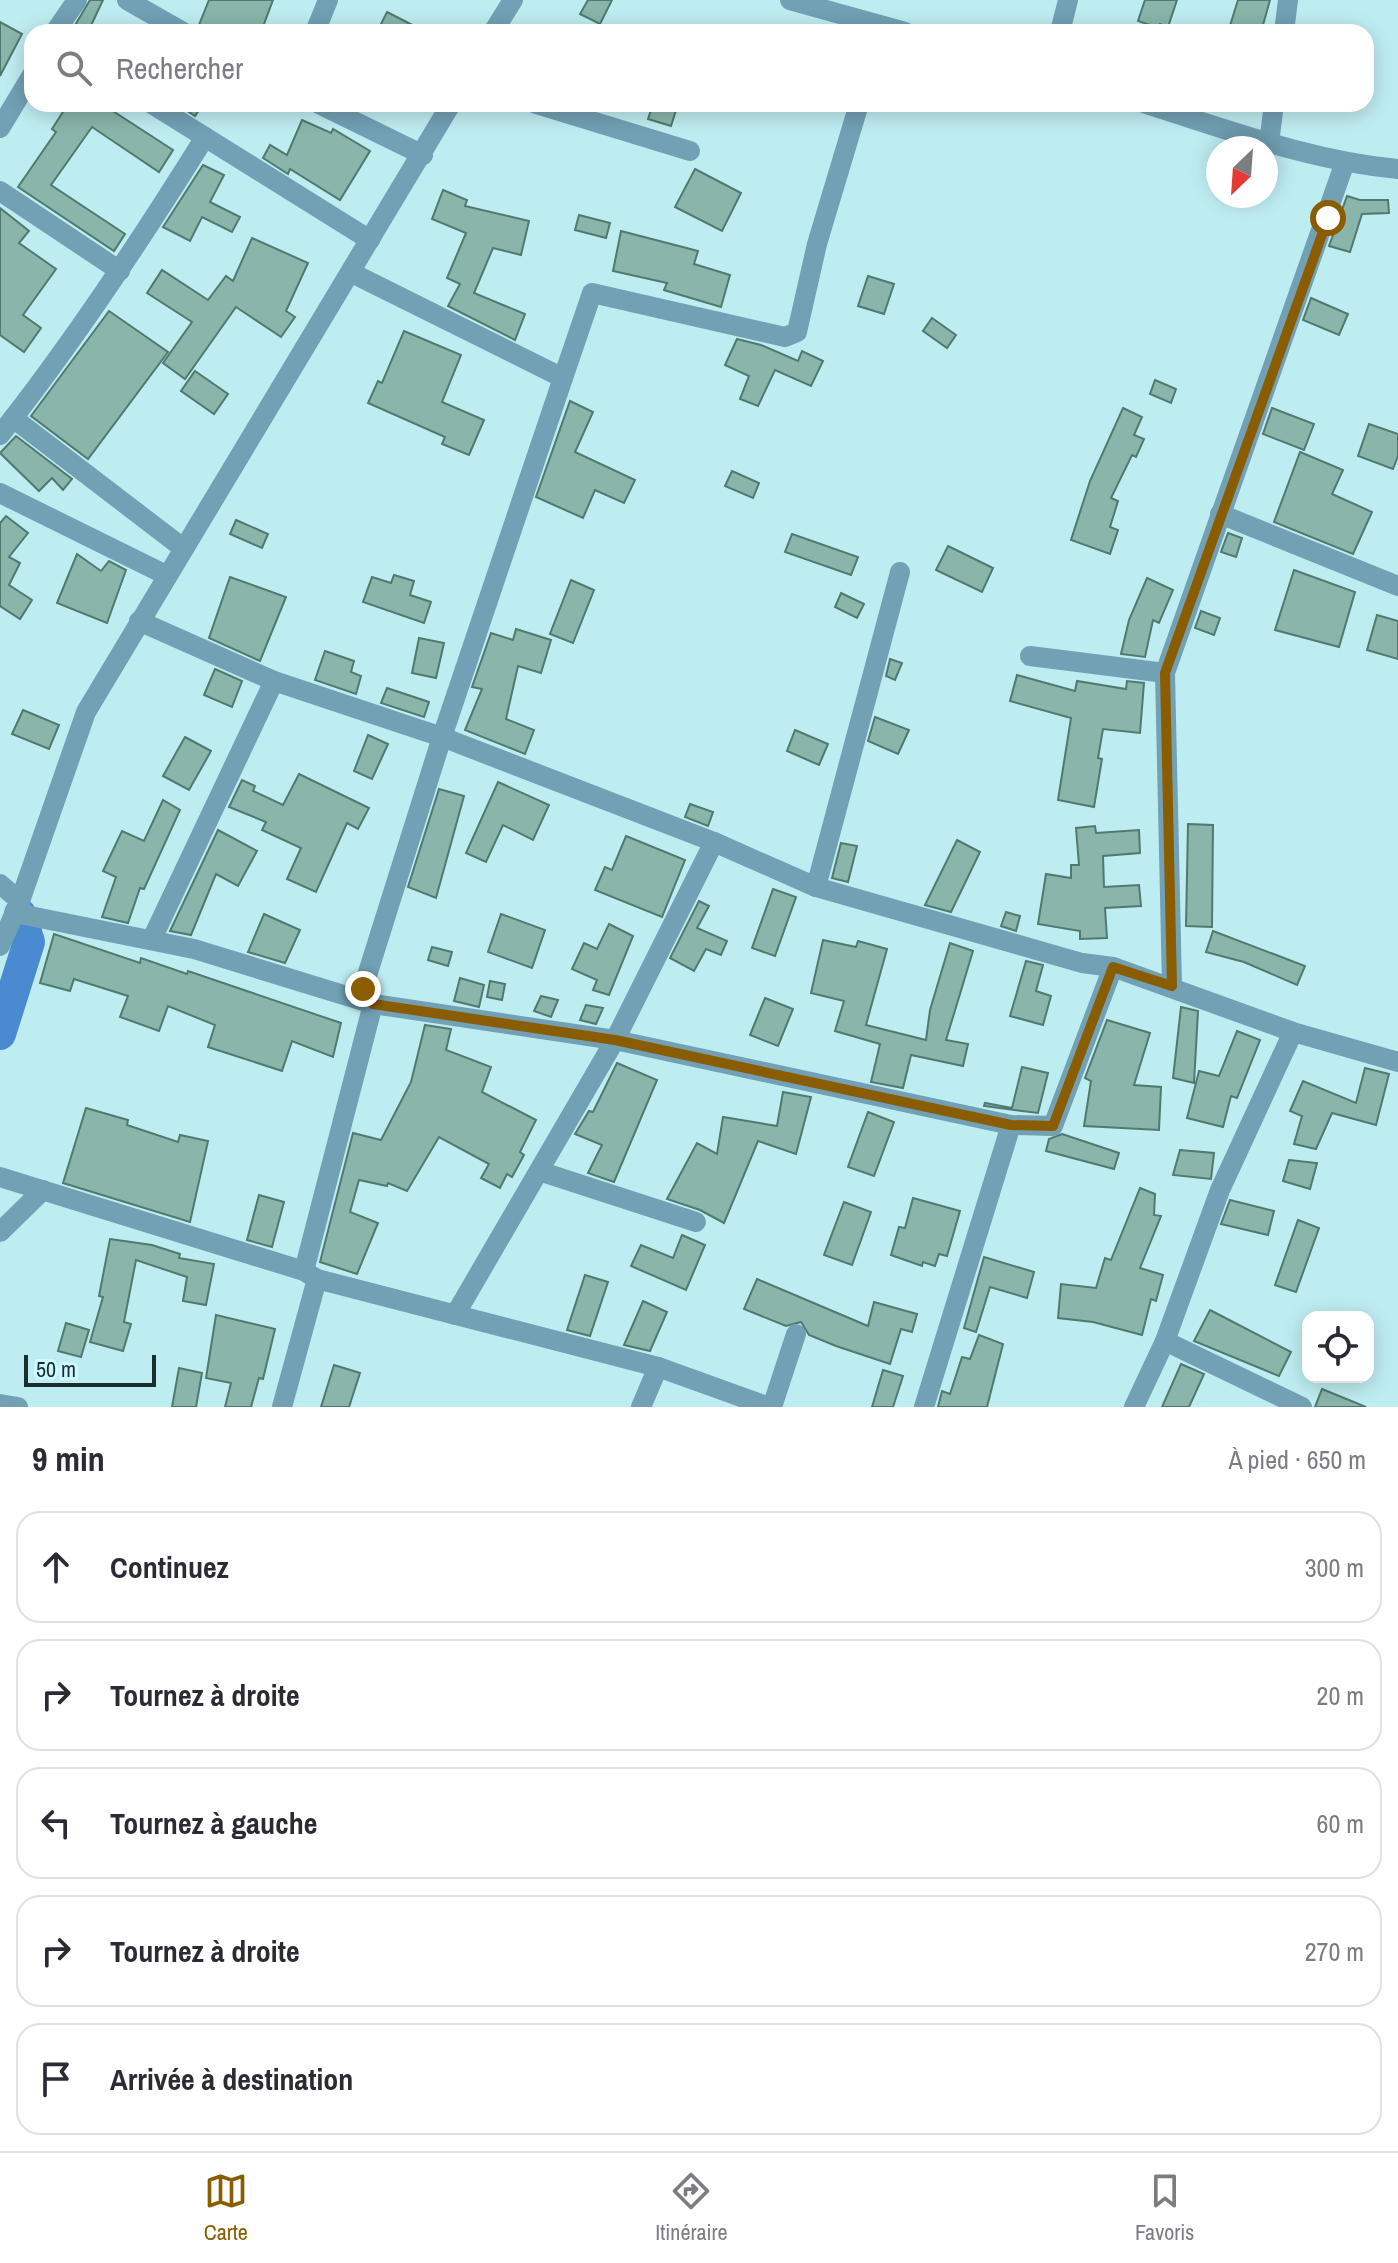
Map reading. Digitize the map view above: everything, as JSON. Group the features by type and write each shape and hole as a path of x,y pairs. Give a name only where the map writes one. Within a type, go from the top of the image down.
{"street":[{"path":"60,24 77,0"},
{"path":"127,0 169,24"},
{"path":"318,24 328,0"},
{"path":"498,24 513,0"},
{"path":"790,0 865,24"},
{"path":"1062,24 1068,0"},
{"path":"1285,24 1288,0"},
{"path":"0,128 24,88"},
{"path":"165,112 370,240"},
{"path":"335,112 423,155"},
{"path":"0,946 20,901 86,712 447,112"},
{"path":"562,112 690,151"},
{"path":"282,1407 373,1004 364,985 442,737 592,293 772,335 785,337 797,332 817,244 857,112"},
{"path":"1171,112 1247,136"},
{"path":"1270,136 1273,112"},
{"path":"0,435 57,363 205,137"},
{"path":"1278,145 1345,162 1398,166"},
{"path":"1172,986 1165,673 1345,162"},
{"path":"0,191 120,271"},
{"path":"352,273 563,378"},
{"path":"13,418 183,548"},
{"path":"0,493 166,575"},
{"path":"1220,514 1398,586"},
{"path":"816,887 900,572"},
{"path":"139,621 274,681 442,737 714,842 816,887 1082,963 1113,967 1293,1032 1398,1062"},
{"path":"1030,656 1165,673"},
{"path":"152,939 274,681"},
{"path":"455,1315 615,1040 714,842"},
{"path":"0,884 20,901 20,914 152,939 373,1004 615,1040 1011,1125 1053,1126 1113,967"},
{"path":"1134,1407 1165,1341 1220,1190 1293,1032"},
{"path":"924,1407 1011,1125"},
{"path":"539,1171 696,1222"},
{"path":"0,1177 310,1275 658,1367 771,1407 796,1334"},
{"path":"0,1232 43,1190"},
{"path":"1165,1341 1302,1407"},
{"path":"641,1407 658,1367"},
{"path":"0,1404 18,1407"}],"building":[{"path":"90,0 103,0 92,24 76,24"},
{"path":"209,0 273,0 264,24 199,24"},
{"path":"588,0 612,0 600,24 580,14"},
{"path":"1145,0 1177,0 1169,24 1138,21"},
{"path":"1238,0 1270,0 1263,24 1230,24"},
{"path":"387,12 410,24 381,24"},
{"path":"0,22 22,34 0,76"},
{"path":"63,112 114,112 173,150 159,172 92,127 51,185 125,234 114,251 18,187 56,132 52,129"},
{"path":"650,112 675,112 671,126 648,119"},
{"path":"302,120 331,133 333,129 370,151 340,200 290,169 288,174 263,158 270,145 287,155"},
{"path":"203,165 224,175 210,202 240,217 232,232 202,217 190,241 163,227"},
{"path":"695,169 741,193 722,231 675,207"},
{"path":"443,190 467,200 465,206 529,221 521,255 493,248 474,293 525,314 515,340 448,306 460,284 447,278 466,233 432,219"},
{"path":"1347,196 1360,200 1388,200 1389,213 1362,214 1350,252 1329,246"},
{"path":"0,208 29,231 19,243 56,269 23,315 41,328 24,352 0,335"},
{"path":"579,215 610,223 606,238 575,230"},
{"path":"621,231 698,251 694,264 730,275 721,307 664,290 667,283 613,271"},
{"path":"252,238 308,263 286,311 295,317 281,337 236,307 185,379 163,363 192,322 147,293 162,270 208,300 226,276 233,281"},
{"path":"868,276 894,284 884,314 858,306"},
{"path":"1311,298 1348,314 1339,335 1303,320"},
{"path":"109,311 168,352 88,459 31,416"},
{"path":"932,318 956,335 947,348 923,331"},
{"path":"404,331 461,355 442,402 484,420 469,455 442,444 445,437 368,403 378,381 382,383"},
{"path":"737,339 761,345 798,361 802,351 823,361 811,386 775,370 758,406 740,399 749,376 725,365"},
{"path":"195,371 228,394 214,414 181,391"},
{"path":"1155,380 1176,389 1171,403 1150,394"},
{"path":"570,401 593,412 575,452 635,480 624,503 595,490 583,518 536,497"},
{"path":"1123,408 1142,417 1134,435 1144,439 1136,457 1132,455 1111,498 1118,501 1110,527 1118,530 1110,554 1071,540 1090,481"},
{"path":"1272,408 1314,424 1304,450 1263,434"},
{"path":"1369,424 1398,434 1398,456 1393,469 1358,456"},
{"path":"16,436 72,479 63,490 52,478 39,491 0,453"},
{"path":"1300,452 1343,470 1332,494 1372,512 1353,554 1274,522"},
{"path":"732,471 759,483 753,498 725,486"},
{"path":"6,516 28,533 9,557 20,563 9,585 32,600 20,619 0,606 0,523"},
{"path":"236,520 268,534 262,548 230,534"},
{"path":"1228,533 1242,538 1236,557 1221,552"},
{"path":"792,534 858,557 851,575 785,552"},
{"path":"948,546 993,568 982,592 936,570"},
{"path":"77,554 101,571 109,561 126,570 107,623 57,603"},
{"path":"1294,570 1355,592 1339,647 1275,630"},
{"path":"394,575 414,581 410,595 431,602 424,623 363,602 372,577 391,583"},
{"path":"230,577 286,597 260,661 209,638"},
{"path":"1147,578 1173,590 1159,623 1153,620 1145,657 1121,654 1129,620"},
{"path":"571,580 594,590 573,643 550,634"},
{"path":"841,593 864,604 857,618 835,607"},
{"path":"1201,611 1220,618 1214,635 1195,628"},
{"path":"1377,615 1398,621 1398,659 1367,650"},
{"path":"516,629 551,640 541,673 518,666 506,719 534,730 525,754 465,730 482,689 472,687 491,633 513,640"},
{"path":"419,638 444,643 436,678 412,673"},
{"path":"325,651 354,661 351,672 361,676 356,694 315,680"},
{"path":"890,659 902,663 895,680 886,676"},
{"path":"215,669 242,681 232,707 204,695"},
{"path":"1017,675 1075,691 1077,681 1126,689 1127,681 1144,683 1140,733 1103,729 1098,758 1102,759 1094,807 1058,800 1071,718 1010,701"},
{"path":"387,688 429,702 424,717 381,703"},
{"path":"23,710 59,725 49,749 12,734"},
{"path":"875,717 909,730 898,754 868,741"},
{"path":"795,730 828,744 819,765 787,751"},
{"path":"368,735 388,744 372,779 354,771"},
{"path":"185,737 211,751 189,790 163,776"},
{"path":"299,774 369,808 358,829 347,823 316,892 287,879 301,848 262,830 266,822 229,807 242,780 255,786 253,791 283,805"},
{"path":"498,782 549,805 533,840 503,825 486,862 466,853"},
{"path":"439,789 464,796 436,898 408,887"},
{"path":"163,800 180,810 144,889 140,888 128,923 102,917 116,877 103,871 122,831 144,841"},
{"path":"690,804 713,812 708,826 685,817"},
{"path":"1188,824 1213,825 1212,927 1186,926"},
{"path":"1095,826 1096,833 1139,830 1140,853 1103,856 1104,887 1139,885 1141,906 1105,908 1107,938 1080,939 1080,931 1038,924 1046,874 1071,878 1071,865 1079,865 1076,828"},
{"path":"218,830 257,851 238,886 216,874 191,935 170,931"},
{"path":"626,836 685,860 662,917 595,890 605,867 612,870"},
{"path":"957,840 980,852 951,912 925,905"},
{"path":"841,843 857,846 848,882 832,878"},
{"path":"773,889 796,897 775,956 752,948"},
{"path":"699,901 709,906 697,928 727,941 721,955 706,949 694,971 670,958"},
{"path":"1006,912 1020,916 1016,931 1001,926"},
{"path":"264,914 300,930 285,963 248,952"},
{"path":"501,914 545,930 532,968 488,952"},
{"path":"609,924 633,936 609,995 593,990 597,980 572,969 584,943 597,949"},
{"path":"1213,931 1305,966 1297,985 1244,962 1206,952"},
{"path":"54,934 140,963 141,958 187,974 188,971 341,1023 333,1057 292,1041 282,1071 208,1047 215,1025 168,1006 159,1031 120,1017 128,996 74,979 70,991 40,983"},
{"path":"823,940 856,947 858,941 887,949 866,1025 926,1040 930,1010 950,943 973,951 946,1040 968,1044 963,1066 911,1055 903,1088 871,1082 880,1044 835,1031 844,1001 811,993"},
{"path":"432,947 452,952 448,966 428,960"},
{"path":"1026,961 1043,965 1036,991 1051,996 1043,1025 1010,1016"},
{"path":"460,978 484,985 479,1007 454,1001"},
{"path":"490,981 505,984 502,1000 487,997"},
{"path":"541,996 558,1000 551,1017 534,1011"},
{"path":"765,998 793,1009 778,1046 750,1035"},
{"path":"586,1005 603,1008 596,1024 580,1020"},
{"path":"1181,1007 1198,1011 1194,1083 1173,1078"},
{"path":"1107,1020 1150,1033 1134,1085 1161,1087 1159,1130 1084,1126 1091,1081 1085,1078"},
{"path":"425,1025 451,1029 446,1050 491,1067 482,1092 536,1120 520,1152 524,1155 512,1177 507,1174 500,1188 481,1178 489,1164 439,1137 407,1191 388,1183 387,1186 359,1180 350,1212 378,1223 357,1274 320,1262 353,1133 381,1140 411,1082"},
{"path":"1237,1031 1260,1040 1237,1098 1231,1096 1223,1127 1187,1118 1199,1071 1219,1076"},
{"path":"617,1063 657,1080 614,1182 588,1173 602,1145 575,1134 589,1111 593,1112"},
{"path":"1022,1067 1048,1073 1038,1113 984,1106 985,1103 1012,1108"},
{"path":"1365,1068 1389,1074 1376,1125 1332,1113 1316,1149 1294,1144 1302,1116 1290,1111 1303,1081 1356,1103"},
{"path":"783,1092 811,1097 796,1154 758,1141 724,1223 700,1210 667,1199 697,1143 717,1154 723,1117 777,1126"},
{"path":"86,1108 128,1120 127,1125 178,1142 180,1135 208,1141 190,1222 63,1183"},
{"path":"868,1112 894,1122 874,1176 848,1167"},
{"path":"1062,1134 1119,1153 1114,1169 1046,1151 1049,1139"},
{"path":"1180,1150 1214,1153 1211,1179 1173,1175"},
{"path":"1289,1160 1317,1163 1310,1189 1283,1181"},
{"path":"1140,1188 1155,1194 1154,1215 1161,1216 1140,1268 1163,1275 1156,1301 1151,1299 1142,1335 1093,1322 1058,1318 1061,1284 1096,1288 1105,1258 1111,1260"},
{"path":"259,1195 284,1202 272,1247 247,1240"},
{"path":"913,1198 960,1211 947,1256 939,1254 935,1266 923,1262 922,1266 891,1255 899,1227 905,1228"},
{"path":"1230,1200 1274,1211 1268,1235 1221,1224"},
{"path":"844,1202 871,1212 852,1265 824,1255"},
{"path":"1298,1220 1319,1228 1296,1292 1275,1285"},
{"path":"682,1235 705,1245 686,1290 631,1266 641,1245 673,1258"},
{"path":"110,1239 152,1245 180,1254 179,1258 214,1264 206,1305 183,1301 187,1277 136,1260 124,1322 131,1324 123,1351 90,1342 103,1297 99,1296"},
{"path":"984,1257 1034,1272 1027,1298 990,1287 976,1332 964,1328"},
{"path":"585,1275 608,1282 590,1336 567,1330"},
{"path":"757,1279 868,1326 874,1302 917,1314 912,1332 901,1329 890,1364 836,1346 809,1335 801,1322 786,1326 744,1309"},
{"path":"643,1301 667,1312 650,1351 624,1345"},
{"path":"1210,1310 1291,1352 1279,1376 1194,1341"},
{"path":"216,1315 275,1329 263,1379 259,1378 251,1407 225,1407 231,1383 206,1378"},
{"path":"66,1323 89,1330 81,1357 58,1351"},
{"path":"979,1335 1003,1344 987,1407 938,1407 942,1391 950,1394 962,1357 970,1359"},
{"path":"1181,1364 1204,1374 1189,1407 1162,1407"},
{"path":"334,1365 360,1373 349,1407 321,1407"},
{"path":"179,1368 202,1373 196,1407 172,1407"},
{"path":"883,1370 903,1376 893,1407 872,1407"},
{"path":"1322,1389 1366,1407 1315,1407"}],"waterway":[{"path":"0,1034 29,942 20,914"}],"route":[{"path":"363,989 373,1004 615,1040 1011,1125 1053,1126 1113,967 1172,986 1168,694 1165,673 1328,218"}]}
